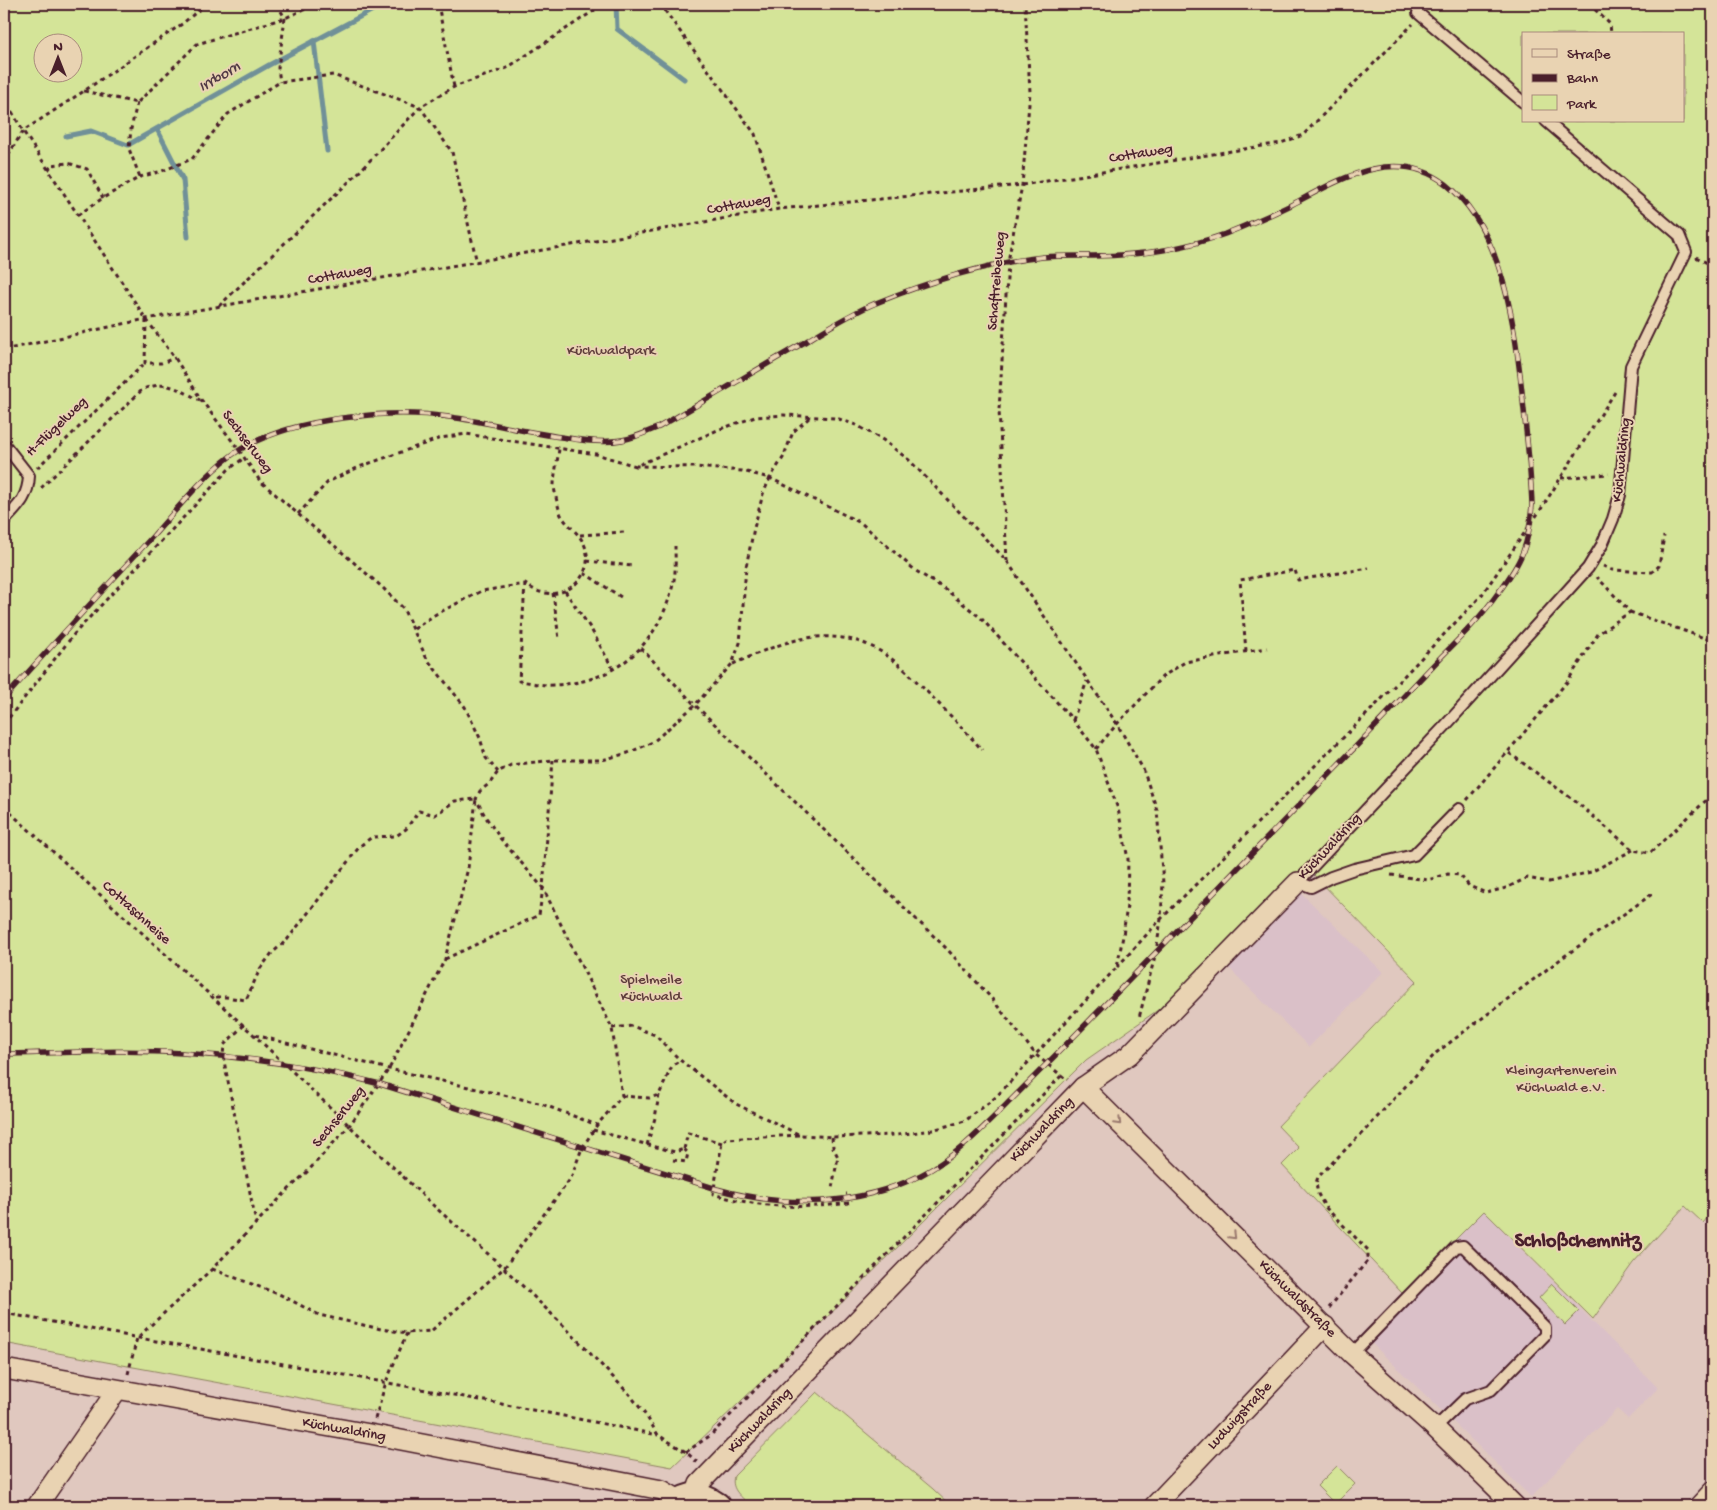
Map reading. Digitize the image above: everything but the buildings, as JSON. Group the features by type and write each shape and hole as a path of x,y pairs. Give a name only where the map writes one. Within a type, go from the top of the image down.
{"street":[{"name":"Küchwaldring","path":"4,1369 119,1391 370,1434 662,1490 691,1502 699,1484 1083,1087 1129,1055 1298,882"},
{"name":"Küchwaldstraße","path":"1083,1087 1352,1354 1435,1428 1515,1506"},
{"name":"Ludwigstraße","path":"1160,1504 1322,1323"},
{"path":"37,1506 119,1391"},
{"path":"1699,1506 1713,1491"}],"lane":[{"path":"1418,13 1522,101"},
{"path":"1547,122 1679,235 1686,252"},
{"name":"Küchwaldring","path":"1298,882 1444,726 1590,564 1602,545 1613,519 1620,495 1631,366 1686,252"},
{"path":"4,444 29,476"},
{"name":"H-Flügelweg","path":"4,521 24,498 29,486 29,476"},
{"path":"1298,882 1311,888 1331,877 1354,869 1414,855 1459,809"},
{"path":"1352,1354 1456,1247 1463,1246 1545,1327 1545,1335 1491,1390 1465,1399 1435,1428"}],"path":[{"path":"4,162 23,131 84,92 182,24 206,4"},
{"path":"277,4 285,18 278,68 280,82"},
{"path":"140,177 129,149 137,103 197,44 285,18 317,4"},
{"path":"438,4 454,88"},
{"path":"218,307 360,171 420,107 454,88 507,68 604,4"},
{"path":"660,4 755,134 779,209"},
{"name":"Schaftreibeweg","path":"1006,561 999,410 1008,262 1022,185 1030,92 1025,4"},
{"path":"1589,4 1610,24 1611,32"},
{"name":"Cottaweg","path":"4,350 146,319 779,209 1022,185 1281,143 1303,135 1411,27 1418,13"},
{"path":"78,215 102,198 140,177 162,171 192,159 228,114 280,82 333,75 420,107 452,152 477,263"},
{"path":"84,92 137,103"},
{"name":"Sechserweg","path":"4,98 48,170 146,319 260,481 382,587 403,608 427,659 465,707 480,738 486,758 498,772"},
{"path":"48,170 52,165 68,163 87,169 102,198"},
{"path":"1686,252 1713,266"},
{"path":"146,319 145,363 161,363 174,358"},
{"name":"H-Flügelweg","path":"29,476 145,363"},
{"path":"684,1149 688,1133 722,1142 726,1139 800,1134 832,1136 897,1135 932,1130 965,1121 996,1097 1161,919 1366,715 1481,596 1541,509 1631,366"},
{"path":"41,488 143,389 157,384 172,386 202,401"},
{"path":"636,466 712,432 755,417 784,415 836,418 856,424 883,440 908,460 1006,561 1117,724 1143,769 1157,810 1163,883 1161,919 1156,952 1138,1020"},
{"path":"476,799 480,791 490,783 498,772 511,765 553,760 602,760 628,753 653,742 695,705 732,664 740,643 746,567 763,494 770,478 783,458 793,432 810,417"},
{"path":"298,514 328,482 359,467 441,438 466,434 596,454 636,466 695,467 742,471 770,478 861,523 916,571 945,589 981,618 1073,720 1096,749 1118,809 1128,859 1127,905 1117,967"},
{"path":"414,629 436,614 482,591 525,584 534,590 547,594 565,591 576,584 584,573 587,561 586,551 580,535 559,512 554,486 559,448"},
{"path":"4,724 75,633 228,470 244,458"},
{"path":"1560,478 1608,474 1622,476"},
{"path":"580,535 625,532"},
{"path":"1590,564 1612,570 1652,572 1659,566 1664,536"},
{"path":"525,584 519,680 551,686 590,680 624,663 641,648 655,631 665,611 675,578 675,546"},
{"path":"587,561 632,566"},
{"path":"1590,564 1630,612 1713,641"},
{"path":"1246,651 1240,580 1295,570 1298,580 1369,568"},
{"path":"584,573 621,597"},
{"path":"565,591 591,629 613,669"},
{"path":"553,593 558,639"},
{"path":"1459,809 1509,753 1567,682 1598,634 1630,612"},
{"path":"732,664 783,644 814,637 862,642 889,655 906,669 982,750"},
{"path":"641,648 695,705 947,949 992,999 1036,1055 1072,1084 1083,1087"},
{"path":"1096,749 1162,677 1185,662 1267,648"},
{"path":"1073,720 1087,681"},
{"path":"1509,753 1575,801 1633,850 1650,853 1713,794"},
{"path":"445,959 539,915 543,888 553,760"},
{"path":"212,1269 281,1295 319,1314 381,1329 407,1333 431,1331 504,1268 571,1178 582,1148 593,1130 622,1096 612,1028 543,888 500,838 476,799"},
{"path":"212,997 246,1000 260,969 272,953 287,940 360,846 372,837 396,836 406,829 419,811 435,815 455,801 476,799"},
{"name":"Sechserweg","path":"137,1338 212,1269 307,1172 350,1126 389,1070 445,959 468,868 476,799"},
{"name":"Cottaschneise","path":"4,807 244,1025 504,1268 564,1326 631,1396 647,1416 658,1435"},
{"path":"1354,869 1428,880 1448,874 1460,875 1469,886 1486,894 1506,888 1528,878 1549,882 1591,872 1633,850"},
{"path":"1322,1323 1368,1260 1368,1250 1325,1207 1318,1194 1316,1183 1318,1177 1370,1125 1436,1053 1562,958 1655,892"},
{"path":"4,961 12,961"},
{"path":"244,1025 224,1044 223,1056 256,1223"},
{"path":"612,1028 632,1026 655,1035 680,1060 736,1104 800,1134"},
{"path":"254,1035 389,1070 540,1103 597,1125"},
{"path":"647,1144 655,1118 659,1095 672,1066 680,1060"},
{"path":"686,1452 711,1435 1062,1076"},
{"path":"622,1096 649,1098 659,1095"},
{"path":"593,1130 675,1152 684,1149"},
{"path":"832,1136 833,1146 838,1158 832,1188"},
{"path":"722,1142 712,1194 762,1206 804,1207 850,1203 849,1194 846,1194"},
{"path":"675,1152 673,1162 686,1162 688,1154 684,1149"},
{"path":"4,1313 386,1382 658,1435 686,1452 710,1473"},
{"path":"370,1434 386,1382 407,1333"},
{"path":"119,1391 130,1366 137,1338"}],"shaded area":[{"path":"1301,893 1383,972 1309,1047 1229,968"},
{"path":"1484,1211 1658,1388 1628,1419 1617,1409 1531,1497 1362,1334"}],"green space":[{"name":"Küchwaldpark","path":"4,4 1713,4 1713,1211 1703,1223 1685,1206 1633,1263 1593,1319 1484,1211 1402,1293 1282,1165 1299,1148 1278,1126 1417,981 1311,872 1175,998 1086,1060 784,1360 672,1467 4,1343"},
{"path":"1552,1284 1579,1311 1565,1325 1539,1298"},
{"path":"817,1392 951,1506 751,1506 735,1489 734,1476"},
{"path":"1337,1466 1355,1484 1335,1504 1317,1486"}],"waterway":[{"name":"Irrborn","path":"66,136 91,131 128,145 269,65 384,4"},
{"path":"616,4 617,29 684,79"},
{"path":"314,41 327,151"},
{"path":"157,129 183,180 188,237"}],"railway":[{"path":"4,699 206,477 241,449 262,438 287,430 342,418 399,414 464,419 581,440 615,441 627,439 659,427 856,312 915,288 1001,263 1052,256 1101,256 1147,253 1199,242 1225,234 1266,217 1347,177 1367,170 1387,167 1407,167 1426,173 1446,184 1467,205 1483,229 1505,288 1512,320 1521,382 1532,505 1529,531 1523,552 1506,582 1479,618 1074,1037 969,1141 934,1168 921,1175 897,1186 846,1199 820,1201 768,1199 717,1189 380,1084 306,1068 232,1057 160,1052 115,1051 4,1054"}],"district":[{"name":"Schloßchemnitz","path":"1578,1242"}],"park label":[{"name":"Spielmeile Küchwald","path":"651,988"},
{"name":"Kleingartenverein Küchwald e.V.","path":"1561,1080"}]}
